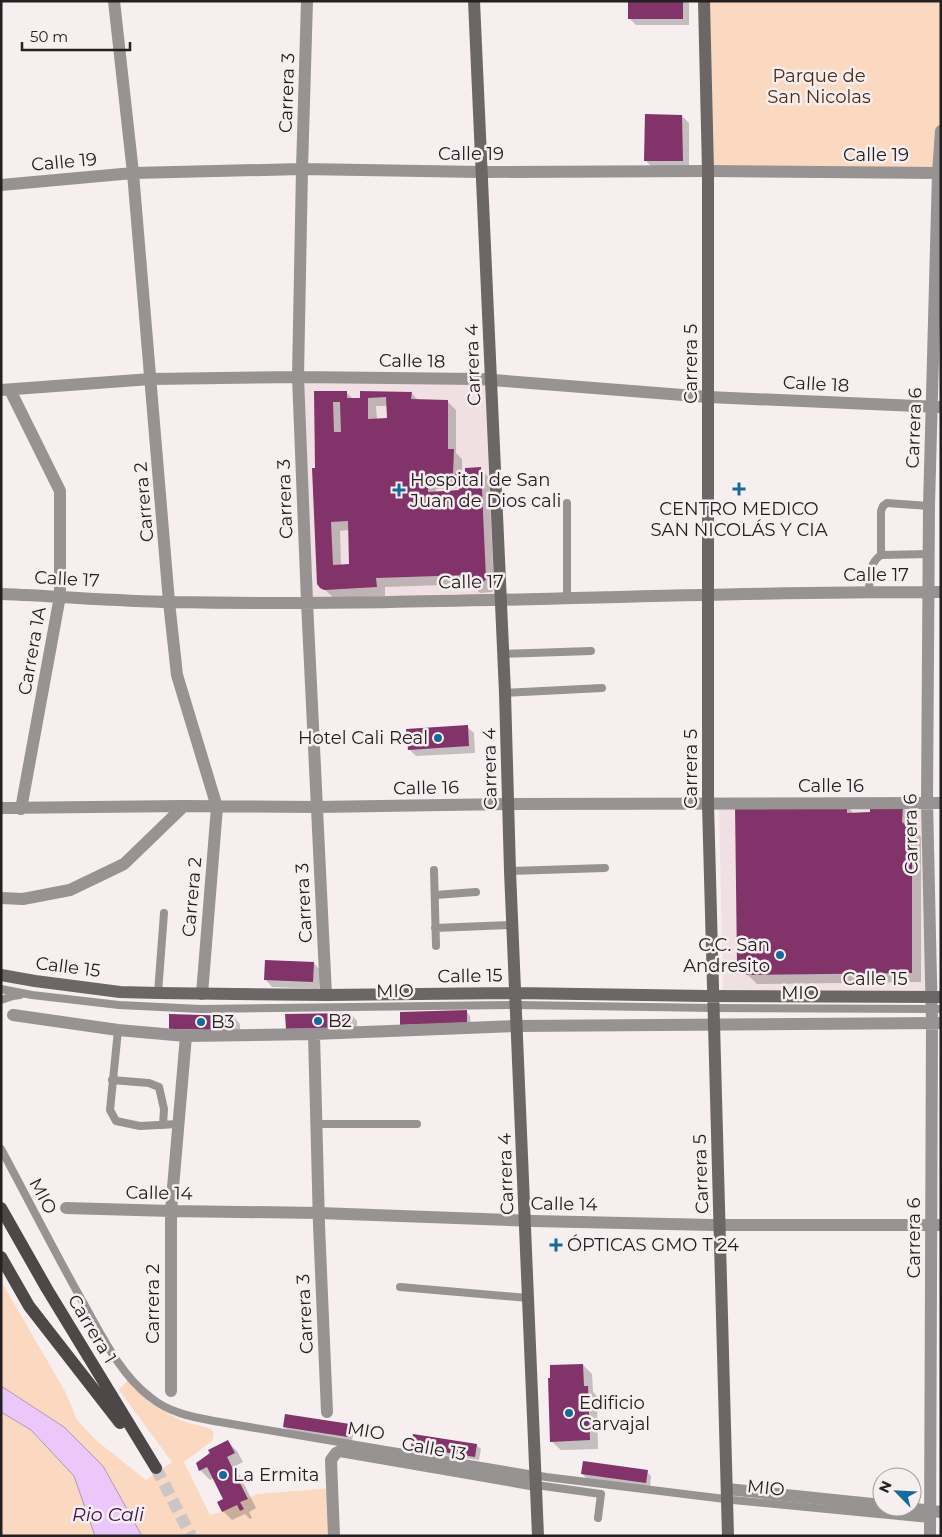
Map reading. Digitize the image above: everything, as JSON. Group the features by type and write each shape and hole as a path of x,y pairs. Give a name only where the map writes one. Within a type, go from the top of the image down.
{"main road":[{"name":"Carrera 1","path":"1,1208 47,1289 156,1468 29,1306 1,1257"}],"street":[{"name":"Carrera 2","path":"114,1 133,173 169,602 177,675 217,807 202,994"},
{"name":"Carrera 3","path":"307,1 298,377 326,995"},
{"name":"Carrera 4","path":"474,1 505,693 510,871 538,1536"},
{"name":"Carrera 5","path":"704,1 708,171 708,804 728,1536"},
{"name":"Carrera 6","path":"930,1536 936,1515 936,1003 927,802 935,592 929,554 930,506 937,407 941,131"},
{"name":"Calle 19","path":"1,185 133,173 302,169 482,172 940,173"},
{"name":"Calle 18","path":"5,390 151,380 298,377 491,380 708,397 937,407"},
{"name":"Carrera 1A","path":"5,390 60,491 60,596 21,809"},
{"name":"Calle 17","path":"1,594 169,602 307,602 500,600 708,594 935,592"},
{"name":"Calle 16","path":"1,808 941,803"},
{"path":"1,898 23,900 70,890 124,864 184,806"},
{"name":"Calle 15","path":"1,975 35,982 120,992 714,1002 936,1003"},
{"path":"13,1015 118,1030 186,1036 314,1034 518,1026 936,1023"},
{"name":"Carrera 3","path":"314,1034 318,1213 327,1412"},
{"name":"Carrera 2","path":"171,1392 171,1211 186,1036"},
{"name":"Calle 14","path":"66,1208 720,1224 936,1225"},
{"name":"Calle 13","path":"334,1536 330,1460 340,1451 535,1480"},
{"path":"727,1494 872,1504"},
{"path":"922,1512 936,1515"}],"lane":[{"path":"566,503 567,597"},
{"path":"881,555 881,510 883,506 887,503 930,506"},
{"path":"869,592 872,562 881,555 929,554"},
{"path":"503,654 591,651"},
{"path":"505,693 602,688"},
{"path":"510,871 604,868"},
{"path":"434,870 436,946"},
{"path":"435,895 476,892"},
{"path":"158,993 164,913"},
{"path":"435,928 513,925"},
{"name":"MIO","path":"1,989 119,1005 201,1009 516,999"},
{"path":"1,1000 13,996 32,994"},
{"path":"118,1030 110,1110 116,1121 140,1126 178,1124"},
{"path":"112,1080 149,1083 159,1087 164,1110 162,1125"},
{"path":"316,1124 417,1124"},
{"name":"MIO","path":"1,1149 107,1344 128,1375 140,1388 161,1405 172,1410 194,1417 535,1480 727,1494 936,1515"},
{"path":"400,1286 528,1298"},
{"path":"535,1480 601,1494 598,1518"}],"shaded area":[{"name":"Hospital de San Juan de Dios cali","path":"298,377 491,380 500,600 307,602"},
{"path":"926,804 927,995 723,994 719,805"}],"green space":[{"name":"Parque de San Nicolas","path":"704,1 941,1 941,131 938,173 708,171"},
{"path":"1,1281 66,1393 77,1420 97,1441 146,1480 172,1462 119,1390 128,1380 150,1403 180,1420 211,1429 214,1434 212,1441 184,1462 210,1515 237,1505 240,1511 244,1509 240,1502 256,1494 332,1488 334,1536 142,1536 103,1466 64,1427 1,1386"},
{"path":"1,1412 31,1430 74,1476 95,1536 1,1536"}],"water":[{"name":"Rio Cali","path":"1,1386 64,1427 103,1466 142,1536 95,1536 74,1476 31,1430 1,1412"}],"building":[{"path":"628,1 683,1 683,19 628,19"},
{"path":"645,114 682,115 683,161 644,161"},
{"name":"Hospital de San Juan de Dios cali","path":"314,391 347,391 347,398 360,398 360,391 412,392 411,399 448,400 448,449 454,449 453,474 465,474 465,468 481,467 486,579 481,585 470,585 469,575 376,578 377,587 324,590 320,588 317,584 312,468 315,468","holes":["386,397 387,418 368,419 368,398","333,402 340,402 341,432 334,432","458,480 459,490 428,492 428,481","348,521 349,564 333,565 331,522"]},
{"name":"Hotel Cali Real","path":"468,725 469,746 408,750 406,729"},
{"path":"870,804 903,805 902,822 907,826 912,826 912,973 747,975 737,965 735,805 847,805 847,813 870,812"},
{"path":"265,960 314,962 313,982 264,980"},
{"path":"467,1010 467,1023 400,1025 400,1012"},
{"name":"B2","path":"351,1013 351,1028 286,1029 285,1014"},
{"name":"B3","path":"169,1014 234,1016 234,1030 169,1029"},
{"name":"Edificio Carvajal","path":"583,1364 584,1386 588,1386 590,1440 550,1442 548,1378 550,1378 550,1365"},
{"path":"285,1414 350,1424 348,1437 283,1427"},
{"path":"413,1434 477,1444 475,1457 411,1447"},
{"name":"La Ermita","path":"228,1440 235,1453 227,1457 248,1499 240,1502 244,1509 240,1511 237,1505 222,1512 217,1502 223,1499 207,1467 199,1471 196,1463 210,1453 208,1450"},
{"path":"583,1461 648,1470 646,1483 581,1474"}],"tunnel":[{"path":"156,1468 191,1536"}],"place":[{"name":"CENTRO MEDICO SAN NICOLÁS Y CIA","path":"739,489"},
{"name":"Hospital de San Juan de Dios cali","path":"399,490"},
{"name":"Hotel Cali Real","path":"438,738"},
{"name":"C.C. San Andresito","path":"780,955"},
{"name":"B2","path":"318,1021"},
{"name":"B3","path":"201,1022"},
{"name":"ÓPTICAS GMO T 24","path":"556,1245"},
{"name":"Edificio Carvajal","path":"569,1413"},
{"name":"La Ermita","path":"223,1475"}]}
